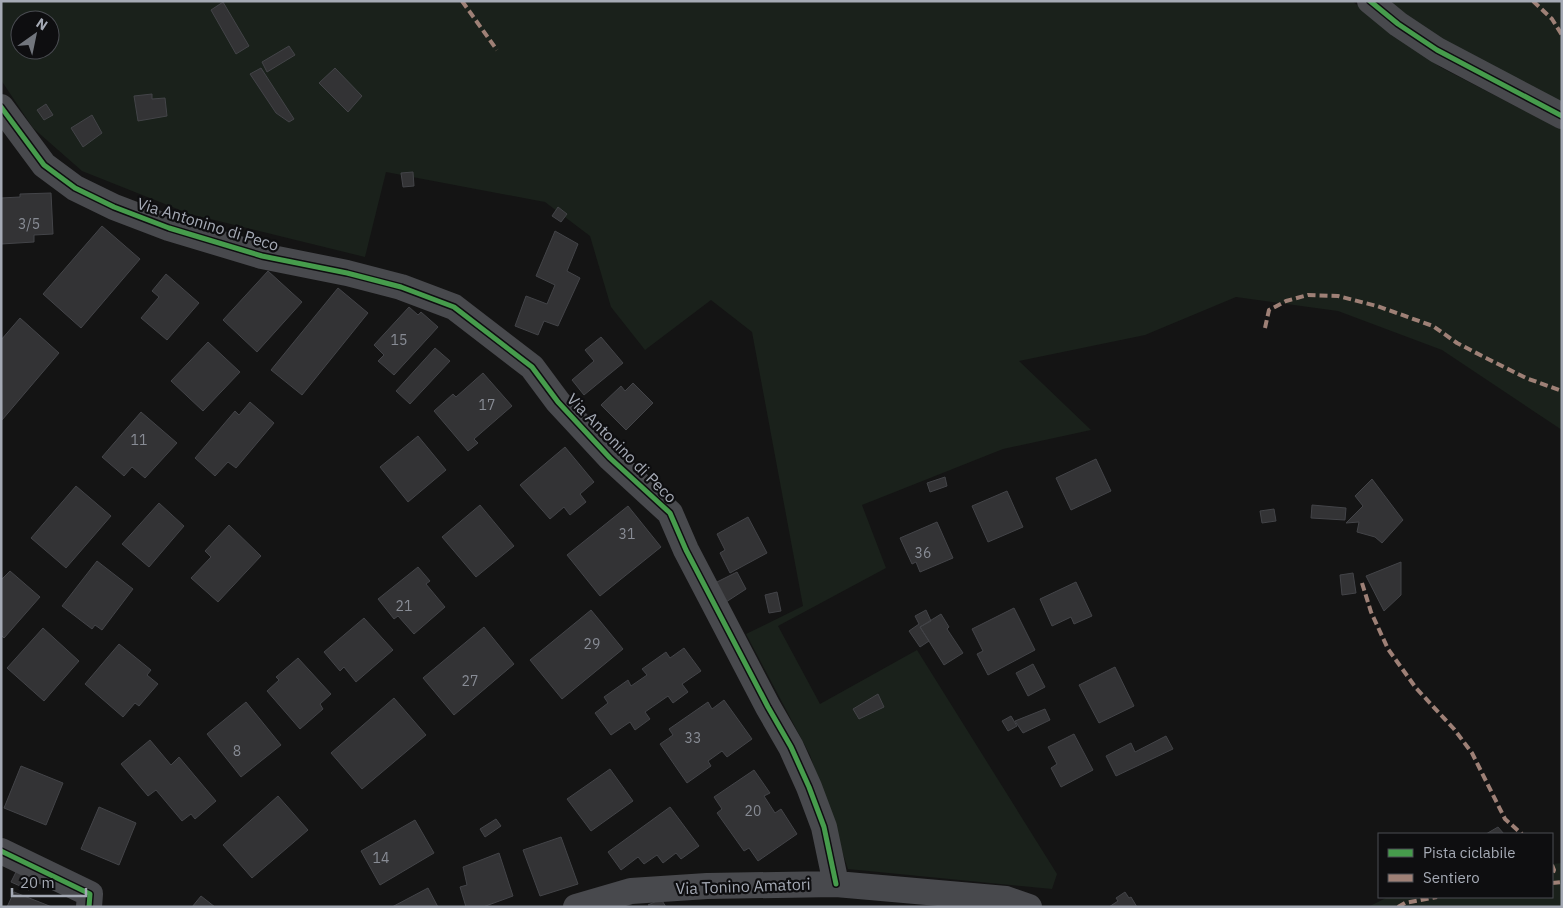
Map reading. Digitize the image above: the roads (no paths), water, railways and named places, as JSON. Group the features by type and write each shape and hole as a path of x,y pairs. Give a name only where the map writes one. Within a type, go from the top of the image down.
{"street":[{"path":"1370,1 1398,24 1436,50 1562,116"},
{"name":"Via Antonino di Peco","path":"1,107 44,165 74,188 114,207 169,228 262,256 347,273 392,285 454,307 532,367 558,402 603,451 670,513 686,550 791,747 810,787 824,827 836,884"},
{"path":"1,851 90,894 90,907"},
{"name":"Via Tonino Amatori","path":"576,907 632,891 707,886 836,884 1006,899 1029,907"}]}
